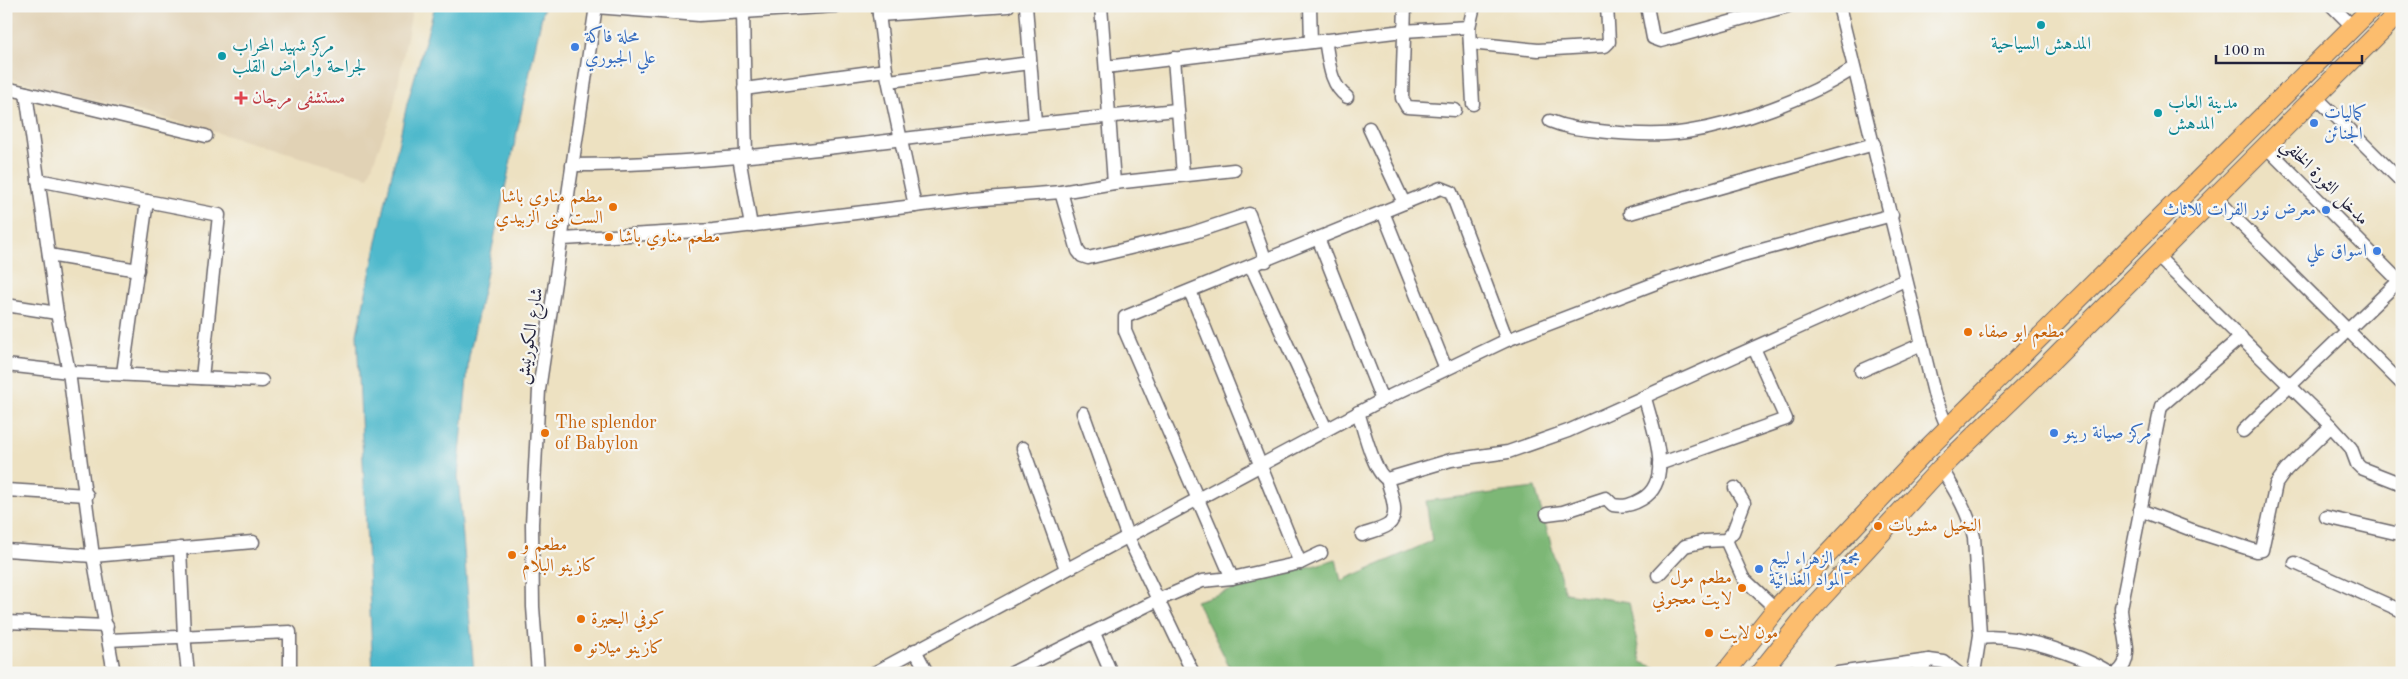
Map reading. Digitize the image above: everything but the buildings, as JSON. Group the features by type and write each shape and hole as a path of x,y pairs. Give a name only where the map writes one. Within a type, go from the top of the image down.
{"highway":[{"path":"1725,673 1776,609 1828,552 1948,429 2374,6"},
{"path":"1746,646 1752,660 1769,668 1811,610 1941,468 2402,10"}],"street":[{"path":"596,7 674,15 742,14 836,6"},
{"path":"915,206 887,76 879,10 1008,6"},
{"path":"1026,6 1035,123"},
{"path":"1101,6 1114,183"},
{"path":"1310,6 1311,42"},
{"path":"1405,6 1402,98 1407,107 1414,109 1455,110"},
{"path":"1473,104 1470,27 1474,6"},
{"path":"1470,43 1538,50 1605,46 1609,42 1610,35 1606,6"},
{"path":"1647,6 1654,38 1660,42 1788,6"},
{"path":"1839,6 1853,69 1892,214 1905,280 1935,397 1948,429"},
{"path":"2332,6 2353,27"},
{"name":"شارع الكورنيش","path":"538,673 533,607 532,524 538,409 596,7"},
{"path":"742,14 743,156 751,226"},
{"path":"1106,66 1403,31 1470,27"},
{"path":"1325,40 1332,79 1340,93 1346,97"},
{"path":"1174,58 1183,175"},
{"path":"744,89 1030,63"},
{"path":"1550,121 1578,129 1615,133 1685,132 1755,114 1826,86 1853,69"},
{"path":"6,88 206,136"},
{"path":"26,93 57,312 69,372 87,495 93,556 114,673"},
{"path":"2315,96 2402,182"},
{"path":"572,166 622,165 743,156 1035,123 1177,110"},
{"path":"1368,128 1404,203"},
{"path":"1630,213 1874,144"},
{"name":"مدخل الثورة الخلفي","path":"2265,146 2401,281"},
{"path":"562,239 664,235 973,199 1061,192 1114,183 1234,170"},
{"path":"38,180 219,215 202,378"},
{"path":"1232,578 1124,324 1126,317 1441,188 1451,192 1507,340"},
{"path":"1061,192 1078,251 1082,256 1088,258 1145,246 1249,214 1266,261"},
{"path":"2214,197 2402,384"},
{"path":"123,373 147,201"},
{"path":"1383,212 1446,369"},
{"path":"874,673 1358,412 1507,340 1664,280 1748,254 1892,214"},
{"path":"1318,238 1382,400"},
{"path":"49,255 138,270"},
{"path":"2156,255 2331,426 2351,448 2357,464 2361,468 2402,484"},
{"path":"1252,266 1326,429"},
{"path":"1358,412 1377,468 1382,477 1387,479 1451,460 1508,452 1568,431 1645,398 1707,367 1754,348 1905,280"},
{"path":"2243,431 2401,281"},
{"path":"1190,291 1300,563"},
{"path":"6,305 57,312"},
{"path":"2117,673 2127,660 2128,647 2121,622 2121,608 2161,406 2241,337"},
{"path":"1861,371 1922,344"},
{"path":"1659,464 1786,419 1754,348"},
{"path":"6,365 69,372 123,373 262,381"},
{"path":"1547,514 1563,512 1606,498 1613,506 1624,507 1648,496 1658,483 1659,464 1645,398"},
{"path":"1083,413 1127,535 1193,673"},
{"path":"2140,510 2197,532 2256,551 2262,550 2276,484 2286,470 2331,426"},
{"path":"1023,448 1066,569"},
{"path":"1941,468 1960,500 1972,529 1980,638 1974,673"},
{"path":"1362,535 1388,525 1392,518 1394,509 1387,479"},
{"path":"1658,575 1685,546 1705,541 1726,540 1733,532 1744,503 1736,488"},
{"path":"6,490 87,495"},
{"path":"2326,517 2395,533 2402,531"},
{"path":"1726,540 1743,578 1776,609"},
{"path":"6,550 93,556 253,542"},
{"path":"180,548 184,636 188,673"},
{"path":"1012,673 1158,600 1202,581 1232,578 1300,563 1321,552"},
{"path":"2295,563 2402,611"},
{"path":"6,622 106,626"},
{"path":"109,640 290,632 290,673"},
{"path":"1094,633 1111,673"},
{"path":"1980,638 2016,639 2075,655 2089,668 2110,673"},
{"path":"915,650 927,673"},
{"path":"1838,673 1929,660 1944,662 1958,673"},
{"path":"1917,673 1929,660"}],"shaded area":[{"name":"مستشفى مرجان","path":"9,6 413,6 393,110 368,177 184,123 6,77 6,25"}],"green space":[{"path":"1535,488 1565,593 1629,602 1641,662 1669,673 1233,673 1196,601 1336,559 1341,581 1432,541 1426,501"}],"water":[{"path":"435,6 544,6 469,356 458,476 474,673 373,673 357,334 407,104"}],"place":[{"name":"المدهش السياحية","path":"2041,25"},
{"name":"محلة فاكة علي الجبوري","path":"575,47"},
{"name":"مركز شهيد المحراب لجراحة وامراض القلب","path":"222,56"},
{"name":"مستشفى مرجان","path":"241,98"},
{"name":"مدينة العاب المدهش","path":"2158,113"},
{"name":"كماليات الجنائن","path":"2314,123"},
{"name":"مطعم مناوي باشا الست منى الزبيدي","path":"613,207"},
{"name":"معرض نور الفرات للاثاث","path":"2326,210"},
{"name":"مطعم مناوي باشا","path":"609,237"},
{"name":"اسواق علي","path":"2377,251"},
{"name":"مطعم ابو صفاء","path":"1968,332"},
{"name":"The splendor of Babylon","path":"545,433"},
{"name":"مركز صيانة رينو","path":"2054,433"},
{"name":"النخيل مشويات","path":"1878,526"},
{"name":"مطعم و كازينو البلام","path":"512,555"},
{"name":"مجمع الزهراء لبيع المواد الغذائية","path":"1759,569"},
{"name":"مطعم مول لايت معجوني","path":"1742,588"},
{"name":"كوفي البحيرة","path":"581,619"},
{"name":"مون لايت","path":"1709,633"},
{"name":"كازينو ميلانو","path":"578,648"}]}
